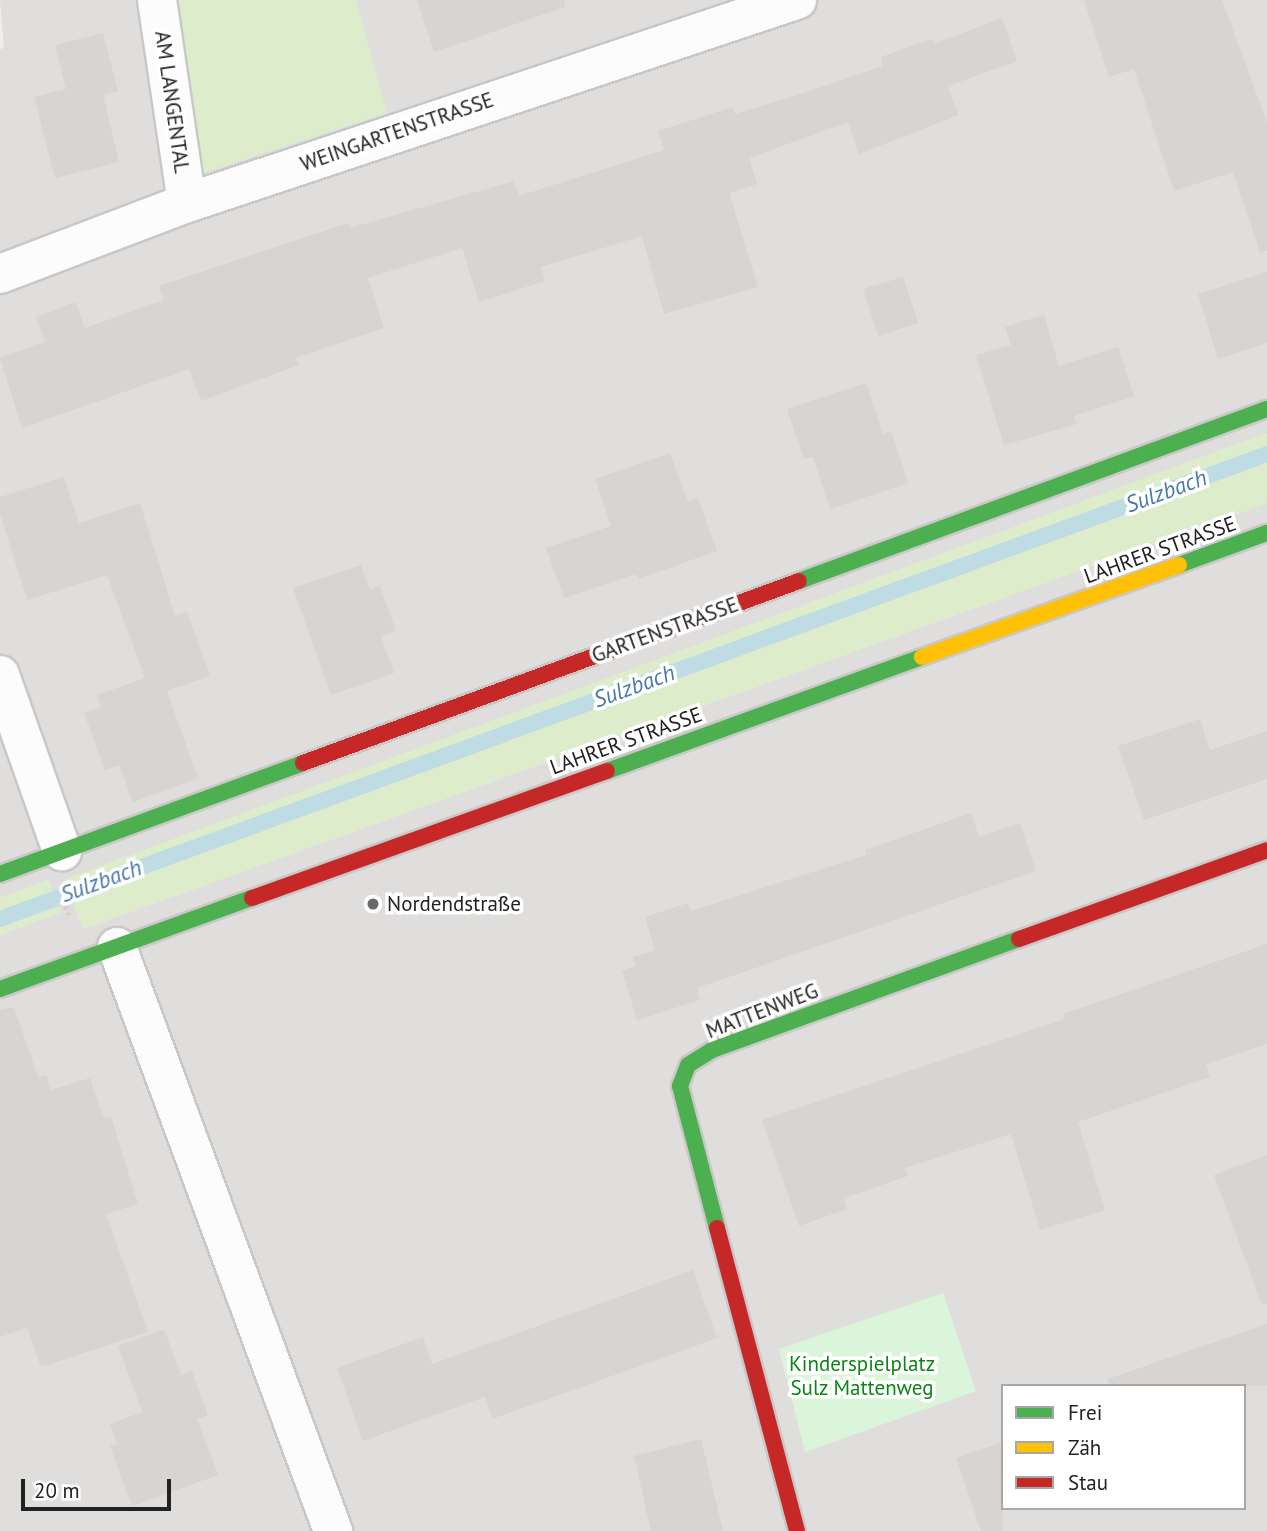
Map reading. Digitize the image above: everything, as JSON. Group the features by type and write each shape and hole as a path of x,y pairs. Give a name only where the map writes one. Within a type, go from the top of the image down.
{"street":[{"name":"AM LANGENTAL","path":"157,0 187,203"},
{"name":"WEINGARTENSTRASSE","path":"0,274 187,203 797,0"},
{"name":"GARTENSTRASSE","path":"0,874 1267,409"},
{"name":"LAHRER STRASSE","path":"0,989 1267,533"},
{"path":"0,675 62,851"},
{"name":"MATTENWEG","path":"797,1531 680,1086 688,1065 712,1050 1267,850"},
{"path":"117,947 333,1531"}],"path":[{"path":"60,892 74,929"}],"shaded area":[{"path":"0,0 1267,0 1267,433 65,880 83,929 1267,503 1267,1531 0,1531 0,935 61,912 48,880 0,898 0,49 4,48"}],"green space":[{"path":"179,0 356,0 387,113 203,173"},
{"path":"1267,433 1267,503 83,929 65,879"},
{"path":"48,880 61,912 0,935 0,898"},
{"name":"Kinderspielplatz Sulz Mattenweg","path":"943,1293 976,1391 805,1452 779,1349"}],"building":[{"path":"417,0 564,0 565,7 434,52"},
{"path":"1084,0 1222,0 1267,122 1267,251 1260,252 1233,172 1174,191 1134,69 1109,77"},
{"path":"1002,18 1017,61 948,86 958,115 859,154 848,122 749,158 757,184 729,193 758,287 664,314 642,236 541,267 545,281 479,302 462,248 368,278 384,328 296,358 299,365 201,401 189,369 22,428 0,358 45,342 36,317 76,302 85,328 164,300 159,286 348,223 350,228 514,181 519,196 664,150 658,131 733,107 735,114 801,94 883,66 881,57 932,39 934,44"},
{"path":"103,33 118,91 103,95 119,162 55,178 34,97 66,89 55,45"},
{"path":"1267,272 1267,343 1218,359 1198,294"},
{"path":"903,277 918,323 878,336 863,289"},
{"path":"1044,315 1059,366 1118,347 1134,396 1074,416 1077,424 1004,445 976,355 1011,345 1005,327"},
{"path":"866,383 883,434 891,431 908,483 830,509 813,457 804,459 787,409"},
{"path":"670,453 688,502 698,498 717,551 638,579 636,574 564,598 546,548 611,526 595,479"},
{"path":"64,477 79,523 140,503 175,616 187,612 210,676 167,691 198,778 133,802 119,765 105,770 84,713 101,707 97,695 145,678 107,575 27,600 0,513 0,497"},
{"path":"361,565 370,590 380,586 396,631 381,636 394,673 331,695 293,588"},
{"path":"1200,719 1210,750 1267,731 1267,779 1144,820 1118,746"},
{"path":"971,813 979,837 1020,823 1036,871 697,988 700,1000 637,1020 622,971 636,966 633,957 655,950 645,917 688,903 691,911 866,855 865,850"},
{"path":"1267,944 1267,1044 1206,1064 1210,1077 1078,1122 1105,1210 1040,1230 1011,1134 905,1168 908,1176 844,1198 847,1209 799,1226 762,1120 1065,1019 1063,1014"},
{"path":"14,1007 38,1077 46,1075 51,1090 90,1078 104,1119 111,1117 138,1204 106,1214 148,1332 41,1367 27,1328 0,1337 0,1010"},
{"path":"1267,1155 1267,1304 1262,1305 1214,1175"},
{"path":"693,1270 717,1338 492,1419 485,1397 363,1441 337,1368 423,1337 432,1364"},
{"path":"1267,1324 1267,1386 1109,1384 1108,1379"},
{"path":"164,1329 181,1375 192,1371 208,1415 197,1419 218,1475 132,1506 110,1446 117,1444 110,1424 142,1412 118,1346"},
{"path":"701,1439 723,1531 651,1531 634,1456"},
{"path":"1001,1443 1003,1531 981,1531 956,1458"}],"waterway":[{"name":"Sulzbach","path":"0,919 1267,454"}],"traffic: fast":[{"path":"799,581 1267,409"},
{"path":"1179,565 1267,533"},
{"path":"607,771 922,657"},
{"path":"0,874 303,763"},
{"path":"0,989 252,898"},
{"path":"717,1228 680,1086 688,1065 712,1050 1019,939"}],"traffic: slow":[{"path":"922,657 1179,565"}],"traffic: jam":[{"path":"303,763 799,581"},
{"path":"252,898 607,771"},
{"path":"1019,939 1267,850"},
{"path":"717,1228 797,1531"}],"place":[{"name":"Nordendstraße","path":"373,904"}]}
